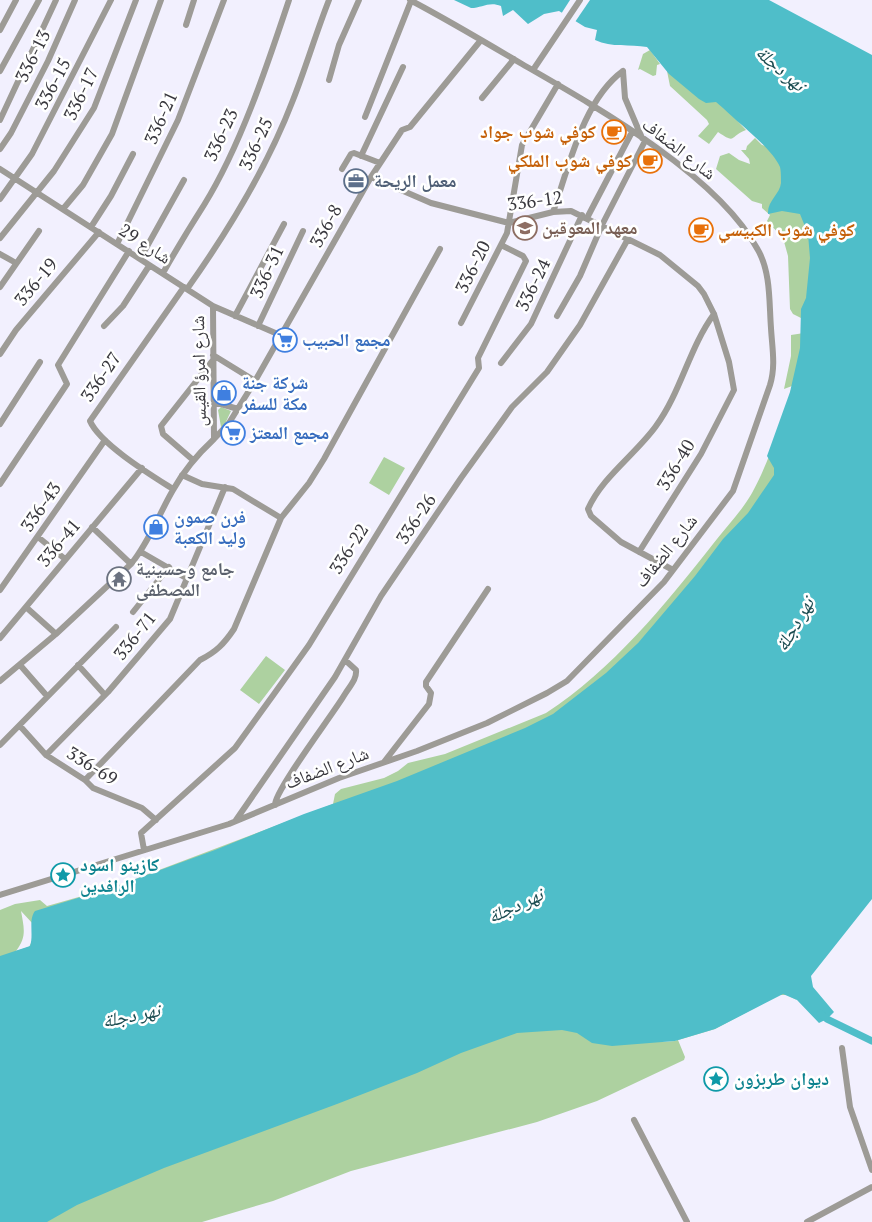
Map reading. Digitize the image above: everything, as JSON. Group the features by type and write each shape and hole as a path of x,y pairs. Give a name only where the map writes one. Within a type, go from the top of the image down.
{"street":[{"path":"0,30 16,0"},
{"path":"0,71 39,0"},
{"path":"0,120 56,0"},
{"name":"336-13","path":"0,149 11,133 48,61 75,0"},
{"name":"336-15","path":"0,199 32,154 111,0"},
{"name":"336-17","path":"36,192 54,171 94,108 136,0"},
{"path":"63,209 82,185 112,134 161,0"},
{"path":"186,25 194,0"},
{"name":"336-21","path":"117,244 178,120 224,0"},
{"name":"336-23","path":"163,273 194,218 204,205 226,161 249,110 289,0"},
{"name":"336-25","path":"185,288 239,213 293,101 329,0"},
{"path":"329,80 340,44 359,0"},
{"path":"365,117 392,44 411,0"},
{"name":"شارع الضفاف","path":"0,895 235,821 339,778 384,763 487,723 558,686 567,681 673,570 735,487 770,385 774,363 767,275 759,251 750,236 721,202 644,139 558,84 411,0"},
{"path":"534,70 580,0"},
{"name":"336-8","path":"214,439 229,423 255,381 371,177 402,130 410,126 481,40"},
{"path":"482,98 514,59"},
{"path":"361,156 403,67"},
{"path":"553,212 593,105 615,77 623,71 624,98 644,139 602,225 580,276 557,316"},
{"name":"336-20","path":"461,322 501,245 509,223 522,145 558,84"},
{"name":"336-24","path":"501,363 531,324 585,216 632,132"},
{"path":"91,227 111,196 133,154"},
{"path":"342,169 351,154 380,163"},
{"name":"شارع 29","path":"0,169 213,306 280,335"},
{"name":"336-12","path":"371,177 431,203 509,223 567,210 585,216 660,255 688,277 704,294 714,314 729,362 734,390"},
{"path":"140,259 184,180"},
{"path":"0,238 36,192"},
{"path":"235,316 284,224"},
{"path":"0,287 39,231"},
{"name":"336-31","path":"258,326 303,231"},
{"name":"336-19","path":"0,354 16,330 99,232"},
{"name":"336-26","path":"235,821 269,775 345,660 381,596 461,478 512,407 547,372 580,325 628,239"},
{"name":"336-22","path":"144,850 141,833 235,748 309,644 479,368 478,358 526,261 523,256 501,245"},
{"path":"85,780 200,660 220,649 227,640 234,629 281,518 309,483 324,459 440,249"},
{"path":"0,484 67,384 66,379 58,369 58,364 129,251"},
{"path":"0,254 16,263"},
{"path":"104,326 123,306 149,266"},
{"name":"336-27","path":"173,489 105,440 94,429 90,421 93,414 185,288"},
{"name":"شارع امرؤ القيس","path":"0,681 56,634 131,564 141,552 182,475 193,460 214,439 213,306"},
{"path":"673,570 621,542 592,517 588,509 599,491 662,417 697,341 714,314"},
{"path":"193,460 160,429 213,357 255,381"},
{"path":"0,424 40,362"},
{"name":"336-40","path":"639,552 701,454 734,390"},
{"path":"214,402 238,408"},
{"name":"336-43","path":"0,590 105,440"},
{"name":"336-41","path":"0,638 142,468"},
{"path":"182,475 202,484 225,487 246,496 281,518"},
{"name":"336-71","path":"46,754 105,695 170,619 225,487"},
{"path":"92,527 131,564"},
{"path":"38,537 65,559"},
{"path":"141,552 186,578"},
{"path":"133,612 169,567"},
{"path":"384,763 430,704 431,693 426,686 426,682 488,589"},
{"path":"27,608 56,634"},
{"path":"0,746 116,627"},
{"path":"275,805 279,790 325,726 356,676 354,666 345,660"},
{"path":"20,665 47,696"},
{"path":"78,665 105,695"},
{"name":"336-69","path":"20,726 46,754 85,780 93,788 142,808 156,820"},
{"path":"842,1048 850,1107 872,1170"},
{"path":"634,1120 687,1222"},
{"path":"807,1222 872,1187"}],"green space":[{"path":"650,50 660,64 657,65 656,75 653,76 640,69 638,70 643,54"},
{"path":"667,71 699,80 746,130 731,139 718,132 709,144 698,136 709,124 670,86"},
{"path":"755,138 762,145 787,152 817,261 801,318 793,314 790,309 788,256 783,238 767,221 770,215 762,208 762,204 752,201 716,169 720,156 729,153 739,160 750,164 749,159 741,150 746,150 747,146"},
{"path":"804,333 814,335 774,468 778,475 718,559 578,707 0,964 0,910 15,904 40,900 47,906 114,887 333,804 335,794 341,789 384,778 408,763 445,754 546,713 570,696 615,657 656,613 748,500 770,455 792,386 784,389 791,356 791,335","holes":["21,911 33,924 32,941 29,947 16,951 23,937 24,927"]},
{"path":"221,407 231,411 224,426 221,427 218,410"},
{"path":"384,457 405,468 389,495 369,483"},
{"path":"266,656 285,670 259,704 240,690"},
{"path":"779,992 788,993 797,1000 787,995 779,995 715,1029 678,1040 685,1057 684,1060 597,1101 537,1122 351,1171 273,1201 202,1222 0,1222 448,1050 538,1026 661,1042 675,1041"}],"water":[{"name":"نهر دجلة","path":"454,0 769,0 872,55 872,899 811,976 813,987 834,1012 827,1019 819,1023 797,1000 783,994 715,1029 675,1041 612,1046 592,1043 577,1033 562,1030 517,1033 461,1053 417,1073 337,1104 164,1168 77,1205 47,1222 0,1222 0,956 30,946 32,919 35,911 114,887 215,850 304,814 397,781 525,728 553,714 606,673 638,643 695,576 723,539 748,513 774,475 774,468 767,456 790,392 800,348 801,309 806,298 810,258 808,234 800,214 782,211 768,214 769,205 781,183 780,167 776,159 716,102 706,103 699,99 669,74 647,47 614,45 595,40 597,30 585,27 559,11 544,14 528,24 513,10 503,16 501,6 489,4 471,8"}],"pier":[{"path":"570,0 590,0 575,22 561,14"}],"waterway":[{"path":"820,1013 827,1019 872,1041"}],"place":[{"name":"كوفي شوب جواد","path":"614,132"},
{"name":"كوفي شوب الملكي","path":"650,161"},
{"name":"معمل الريحة","path":"356,181"},
{"name":"معهد المعوقين","path":"525,228"},
{"name":"كوفي شوب الكبيسي","path":"701,230"},
{"name":"مجمع الحبيب","path":"285,340"},
{"name":"شركة جنة مكة للسفر","path":"224,393"},
{"name":"مجمع المعتز","path":"233,433"},
{"name":"فرن صمون وليد الكعبة","path":"156,527"},
{"name":"جامع وحسينية المصطفى","path":"119,579"},
{"name":"كازينو اسود الرافدين","path":"63,875"},
{"name":"ديوان طربزون","path":"716,1079"}]}
